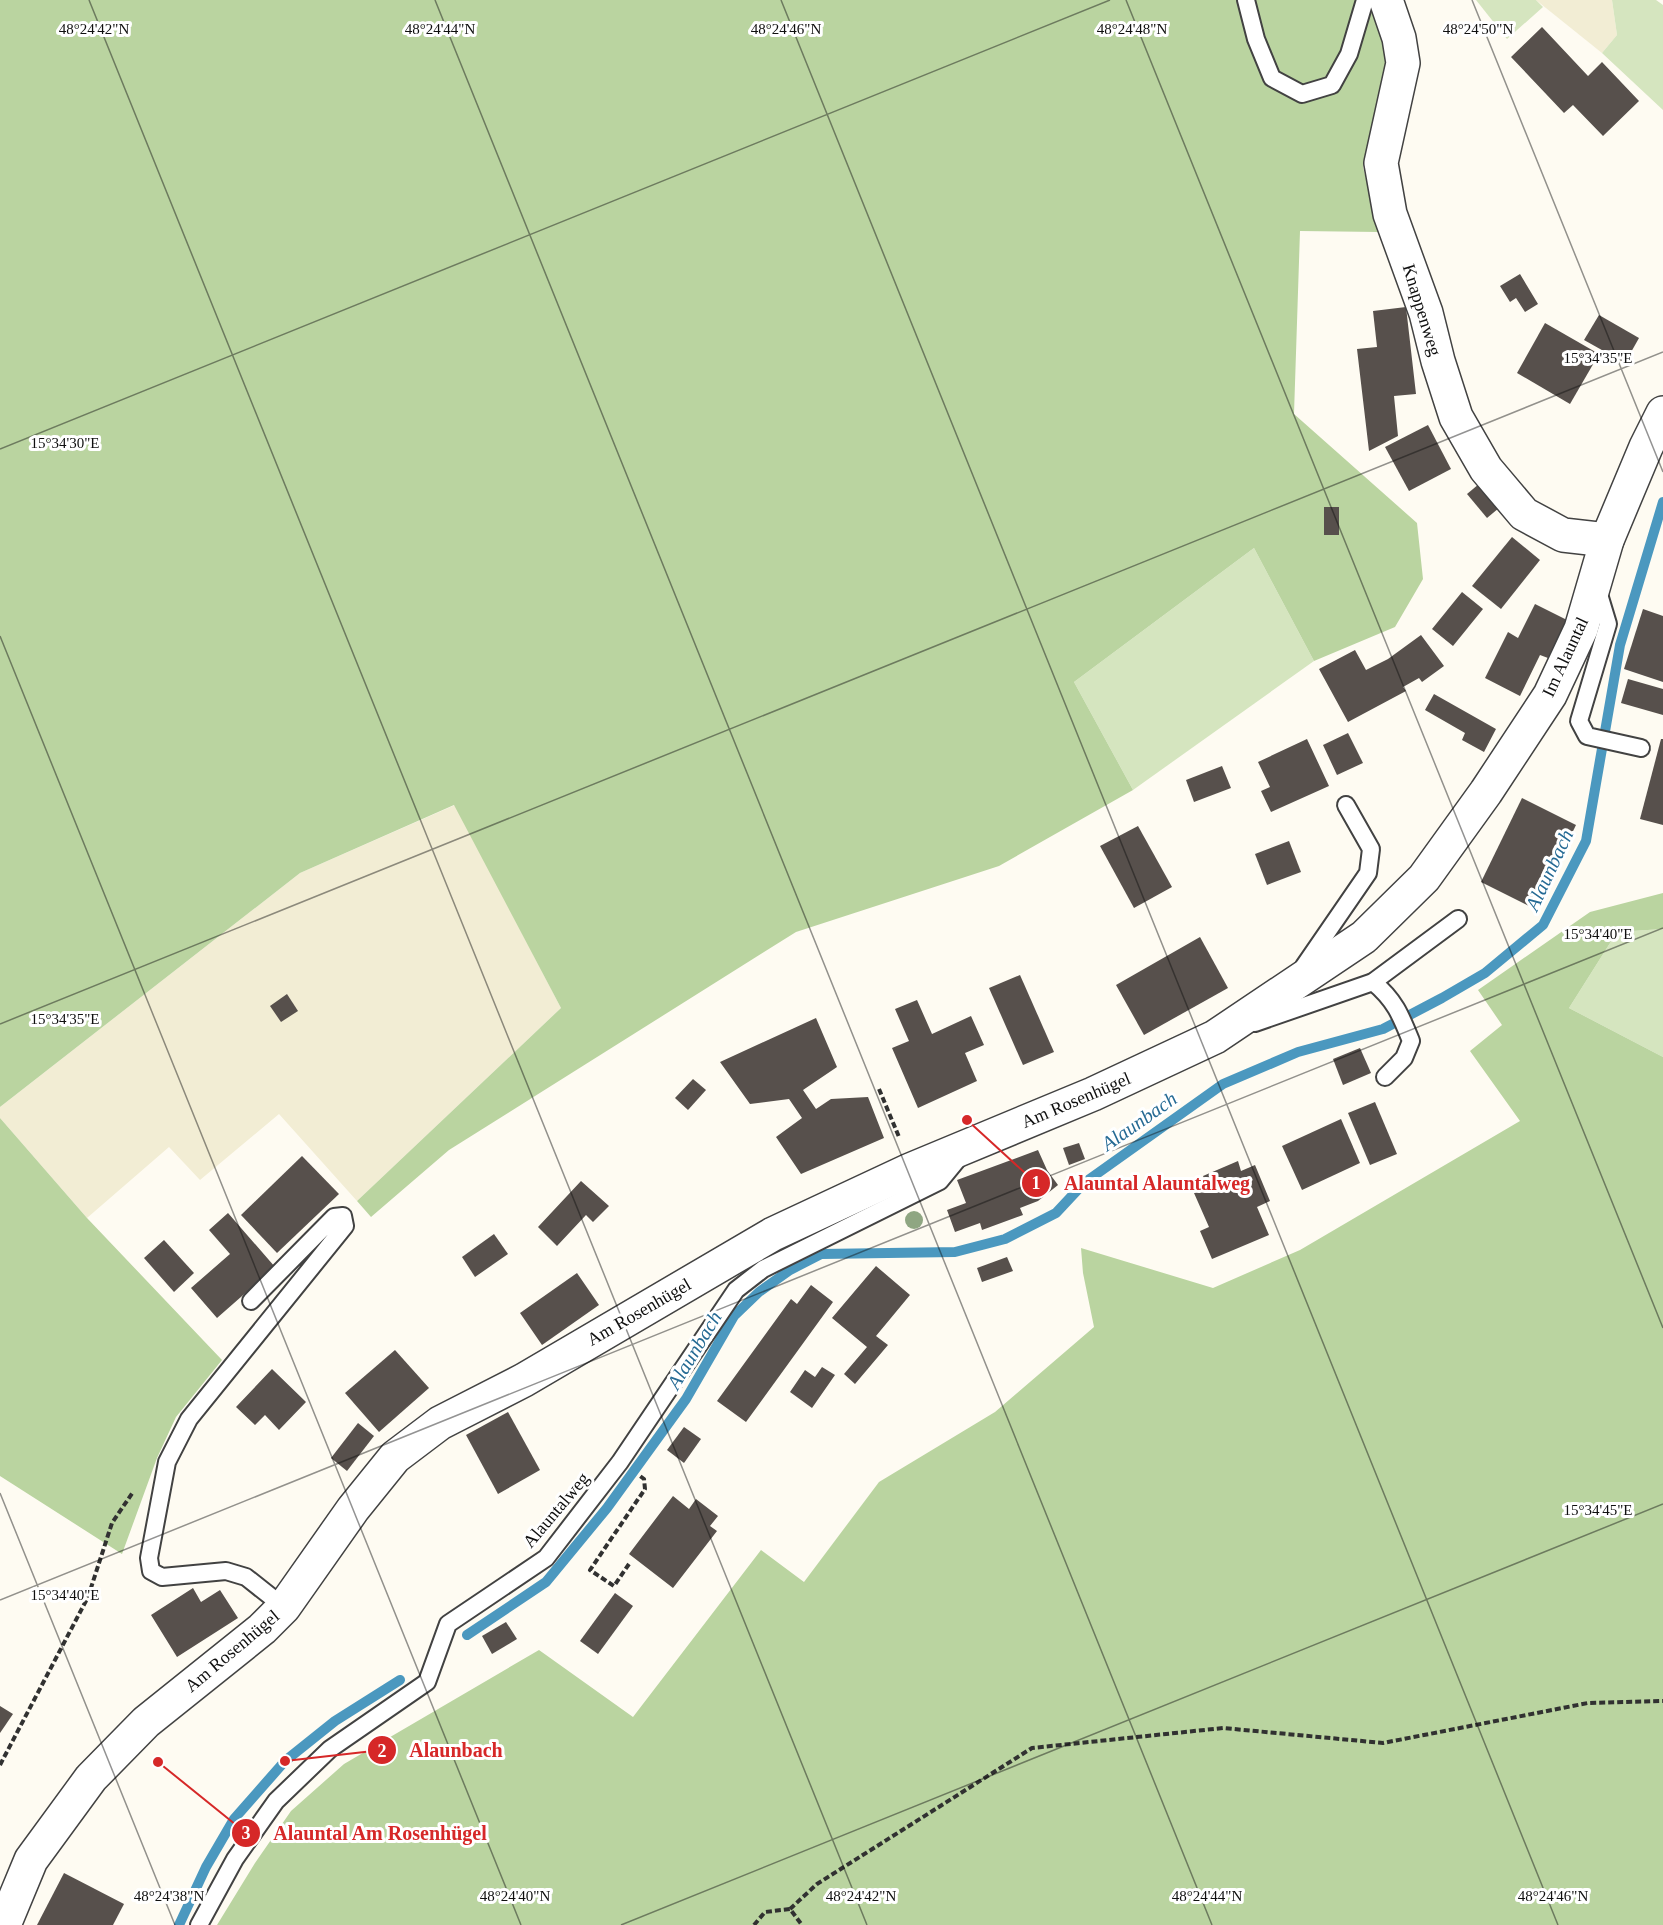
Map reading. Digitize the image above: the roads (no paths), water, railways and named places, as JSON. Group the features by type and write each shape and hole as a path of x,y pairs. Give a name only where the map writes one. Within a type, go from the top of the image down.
{"street":[{"name":"Knappenweg","path":"1386,0 1399,38 1402,63 1381,163 1390,214 1426,313 1456,417 1486,469 1524,514 1563,535 1607,540"},
{"name":"Im Alauntal","path":"1424,878 1486,792 1550,695 1581,629 1607,540 1646,447 1663,413"},
{"name":"Am Rosenhügel","path":"4,1925 31,1860 91,1778 146,1722 262,1629 284,1607 353,1509 395,1456 440,1423 524,1380 773,1234 910,1170 1093,1094 1215,1037 1364,937 1424,878"}],"lane":[{"path":"1246,0 1256,39 1272,78 1302,94 1332,85 1349,54 1365,0"},
{"path":"1595,583 1608,624 1579,721 1587,736 1641,748"},
{"path":"1289,986 1368,873 1371,849 1346,805"},
{"path":"1215,1037 1373,982 1458,919"},
{"path":"1373,982 1387,993 1397,1007 1411,1041 1404,1058 1384,1077"},
{"name":"Alauntalweg","path":"199,1925 235,1859 276,1801 330,1749 427,1682 448,1624 546,1558 620,1462 736,1290 763,1269 940,1181 968,1146"},
{"path":"251,1301 333,1217 343,1216 345,1226 189,1419 167,1462 148,1557 152,1571 162,1577 226,1571 246,1577 284,1607"}],"waterway":[{"name":"Alaunbach","path":"467,1635 546,1582 607,1508 686,1399 734,1316 759,1292 790,1270 821,1254 955,1252 1005,1239 1056,1213 1084,1183 1223,1084 1298,1052 1383,1029 1485,973 1543,925 1586,841 1620,645 1663,502"},
{"name":"Alaunbach","path":"179,1925 206,1867 234,1819 285,1761 335,1721 400,1680"}],"place":[{"name":"Alauntal Alauntalweg","path":"967,1120"},
{"name":"Alaunbach","path":"285,1761"},
{"name":"Alauntal Am Rosenhügel","path":"158,1762"}]}
